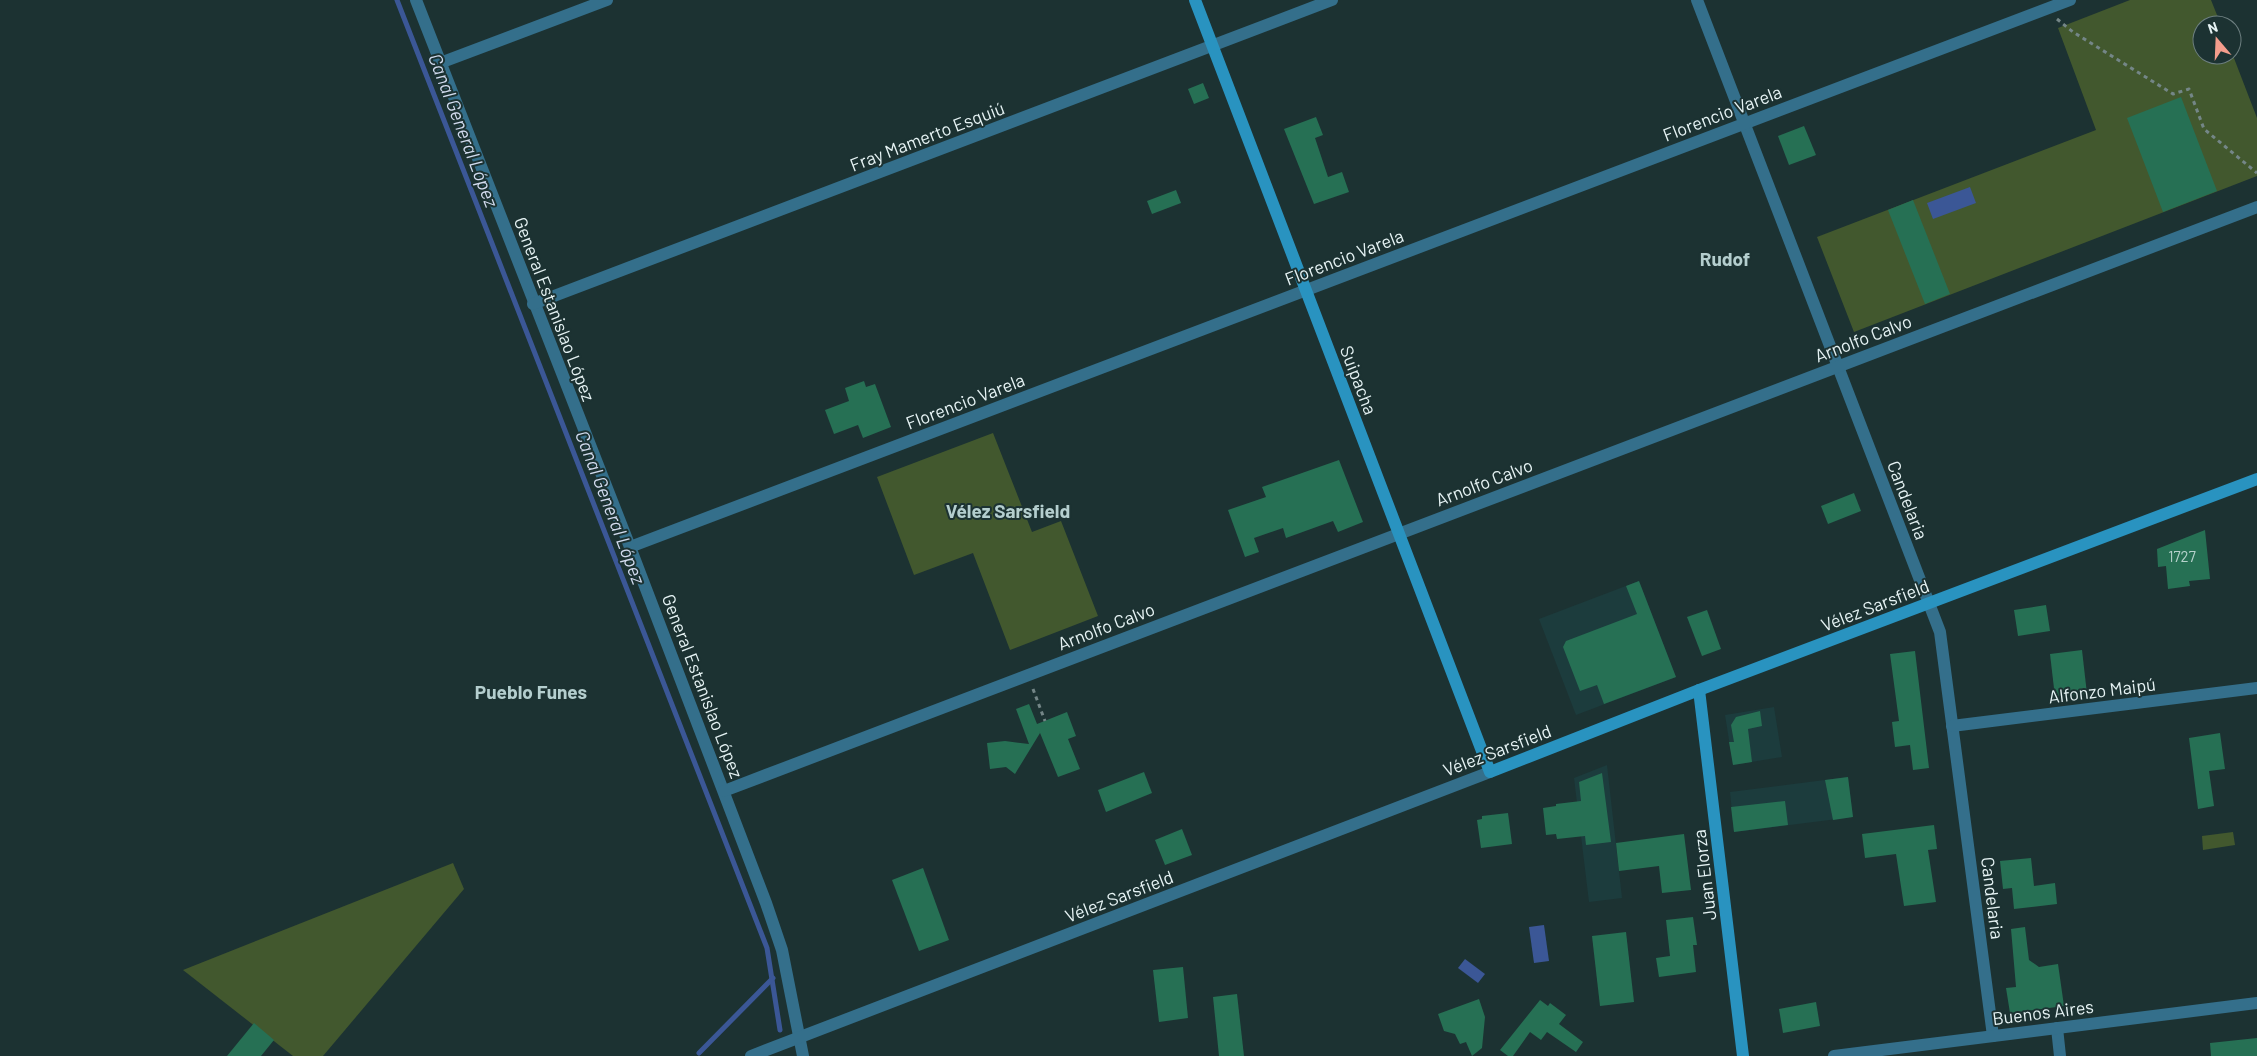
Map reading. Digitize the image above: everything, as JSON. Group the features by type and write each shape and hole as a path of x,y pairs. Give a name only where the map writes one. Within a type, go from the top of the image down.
{"main road":[{"name":"Suipacha","path":"1195,0 1490,772"},
{"name":"Vélez Sarsfield","path":"1490,772 1699,690 2257,479"},
{"name":"Juan Elorza","path":"1699,690 1743,1056"}],"street":[{"name":"General Estanislao López","path":"416,0 724,790 782,950 803,1056"},
{"path":"440,64 607,0"},
{"name":"Fray Mamerto Esquiú","path":"533,304 1332,0"},
{"name":"Candelaria","path":"1697,0 1940,632 1993,1036"},
{"name":"Florencio Varela","path":"630,547 2070,0"},
{"name":"Arnolfo Calvo","path":"724,790 2257,207"},
{"name":"Alfonzo Maipú","path":"1952,726 2257,688"},
{"name":"Vélez Sarsfield","path":"751,1056 1490,772"},
{"name":"Buenos Aires","path":"1834,1056 2257,1003"},
{"path":"2057,1028 2060,1056"}],"path":[{"path":"2045,10 2073,32 2173,94 2190,89 2204,129 2257,173"},
{"path":"1027,675 1045,721"}],"shaded area":[{"path":"1639,581 1676,677 1576,715 1539,619"},
{"path":"1774,707 1782,757 1733,765 1725,715"},
{"path":"1607,765 1622,898 1589,902 1574,778"},
{"path":"1848,777 1853,817 1734,832 1730,792"}],"green space":[{"path":"2130,0 2211,0 2217,15 2192,15 2192,65 2237,65 2257,118 2257,176 1854,332 1817,237 2096,130 2058,28"},
{"path":"993,433 1032,532 1061,521 1098,616 1010,650 973,553 914,575 877,477"},
{"path":"2233,832 2235,845 2203,850 2202,836"},
{"path":"453,863 464,889 323,1056 293,1056 183,970"}],"water":[{"path":"1970,187 1976,203 1933,219 1927,203"},
{"path":"1544,925 1549,961 1534,963 1529,927"},
{"path":"1465,959 1485,974 1478,983 1458,968"}],"building":[{"path":"1203,83 1209,98 1194,104 1188,89"},
{"path":"2181,97 2217,191 2163,212 2127,118"},
{"path":"1316,117 1323,135 1315,138 1328,177 1342,172 1349,192 1314,204 1284,129"},
{"path":"1804,126 1816,155 1789,165 1778,136"},
{"path":"1176,190 1181,203 1152,214 1147,201"},
{"path":"1913,200 1950,294 1925,304 1888,210"},
{"path":"864,381 866,387 875,384 891,427 863,438 858,425 834,434 825,410 849,401 845,388"},
{"path":"1339,460 1363,522 1338,532 1333,521 1286,538 1283,528 1254,538 1259,552 1245,557 1228,510 1266,497 1262,487"},
{"path":"1854,493 1861,511 1828,524 1821,506"},
{"path":"2205,530 2210,579 2189,581 2190,586 2168,589 2166,566 2158,567 2157,549"},
{"path":"1639,581 1676,677 1604,704 1597,685 1580,691 1563,647 1566,641 1637,614 1626,586"},
{"path":"2046,605 2050,631 2018,636 2014,610"},
{"path":"1707,610 1721,649 1702,656 1687,617"},
{"path":"2082,650 2087,694 2055,697 2050,654"},
{"path":"1915,651 1929,768 1913,770 1910,745 1895,747 1892,722 1899,721 1890,654"},
{"path":"1029,704 1037,724 1067,712 1076,736 1068,739 1080,769 1058,777 1038,728 1040,733 1015,774 1006,767 990,769 987,743 1005,741 1029,744 1016,709"},
{"path":"1760,711 1762,726 1748,729 1752,762 1733,765 1729,742 1734,742 1731,725 1736,717"},
{"path":"2220,733 2225,769 2209,771 2214,806 2198,809 2189,738"},
{"path":"1144,772 1152,793 1106,812 1098,790"},
{"path":"1602,773 1611,842 1586,845 1585,836 1557,839 1556,834 1546,835 1543,808 1556,806 1556,804 1581,801 1579,782"},
{"path":"1848,777 1853,817 1833,820 1825,780"},
{"path":"1785,801 1788,825 1734,832 1731,807"},
{"path":"1508,813 1512,844 1481,848 1477,820 1482,819 1482,816"},
{"path":"1934,825 1937,849 1928,850 1936,902 1904,906 1896,854 1865,858 1862,834"},
{"path":"1182,829 1192,855 1165,865 1155,840"},
{"path":"1684,834 1691,890 1662,893 1659,866 1619,871 1616,843"},
{"path":"2031,858 2034,886 2055,883 2057,904 2014,909 2012,888 2003,889 2000,861"},
{"path":"923,868 949,940 919,951 892,880"},
{"path":"1693,917 1697,945 1693,945 1696,972 1659,977 1656,958 1670,956 1666,920"},
{"path":"2025,927 2029,960 2039,967 2058,964 2064,1006 2010,1013 2006,988 2016,987 2011,929"},
{"path":"1626,932 1634,1002 1600,1006 1592,936"},
{"path":"1183,967 1188,1018 1159,1022 1153,970"},
{"path":"1237,994 1244,1056 1219,1056 1213,997"},
{"path":"1479,999 1485,1017 1482,1048 1472,1056 1466,1042 1460,1044 1455,1034 1444,1031 1438,1014"},
{"path":"1540,1000 1548,1006 1550,1003 1566,1015 1559,1024 1583,1042 1576,1052 1547,1032 1541,1040 1530,1032 1513,1056 1508,1056 1500,1050"},
{"path":"1816,1002 1820,1026 1783,1033 1779,1009"},
{"path":"254,1023 274,1040 261,1056 227,1056"},
{"path":"2257,1038 2257,1056 2211,1056 2210,1043"}],"waterway":[{"name":"Canal General López","path":"397,0 767,948 780,1030"},
{"path":"699,1053 773,978"}],"district":[{"name":"Rudof","path":"1725,258"},
{"name":"Vélez Sarsfield","path":"1008,510"},
{"name":"Pueblo Funes","path":"531,691"}]}
